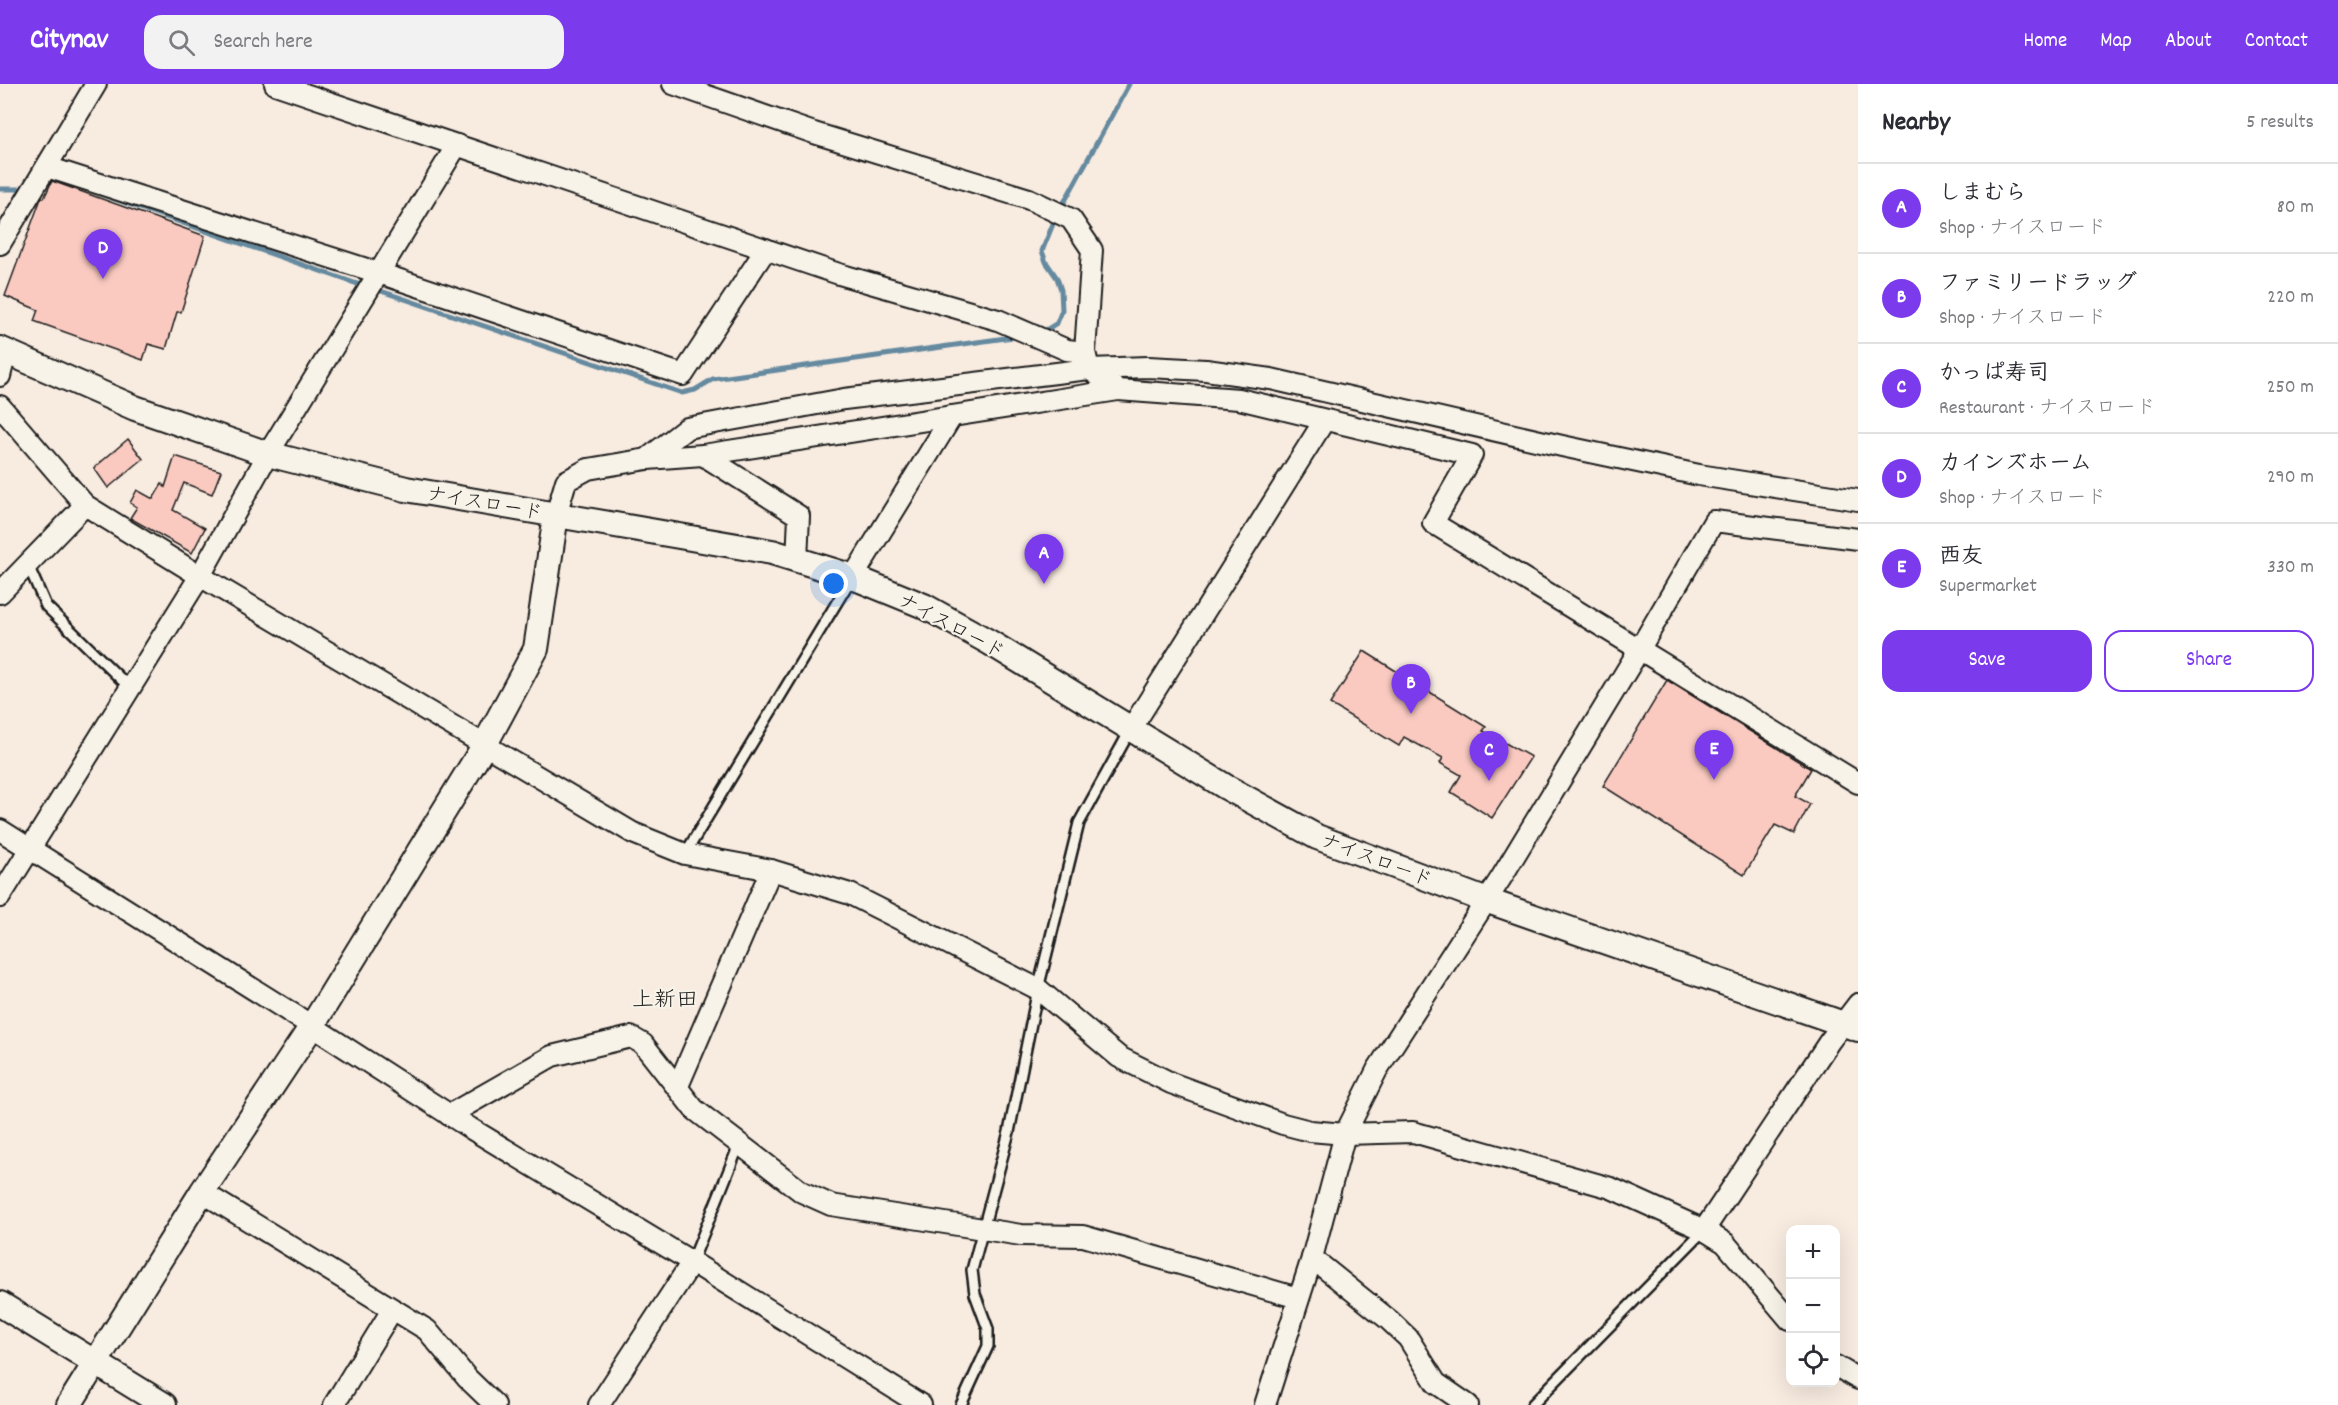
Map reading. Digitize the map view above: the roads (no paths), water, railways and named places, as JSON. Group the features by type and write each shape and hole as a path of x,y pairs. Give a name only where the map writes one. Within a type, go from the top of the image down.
{"street":[{"path":"0,244 96,84"},
{"path":"275,84 839,274 998,320 1087,360 1118,390"},
{"path":"673,84 814,133 1029,199 1071,219 1092,250 1087,360"},
{"path":"0,897 200,576 268,454 457,145"},
{"path":"48,166 379,273 683,375 766,249"},
{"path":"0,376 3,350"},
{"name":"ナイスロード","path":"3,350 135,408 268,454 406,489 772,552 853,577 924,606 989,642 1226,787 1317,837 1485,900 1851,1027"},
{"path":"647,459 687,428 844,399 1087,360 1148,367 1206,370 1271,379 1699,475 1858,500"},
{"path":"69,1405 202,1192 312,1026 484,746 536,649 556,515 566,481 588,469 647,459 703,455 1118,390 1239,399 1472,455 1433,523 1858,783"},
{"path":"0,406 85,505 484,746 633,833 686,854 771,870 850,894 1038,989 1119,1057 1171,1083 1283,1124 1310,1131 1345,1134 1413,1132 1611,1188 1704,1230 1725,1243 1786,1314"},
{"path":"853,577 952,416"},
{"path":"1131,729 1324,421"},
{"path":"703,455 799,516 797,560"},
{"path":"0,593 85,505"},
{"path":"1265,1405 1312,1258 1345,1134 1377,1070 1639,650 1714,520 1858,538"},
{"path":"0,830 449,1115 921,1405"},
{"path":"678,1086 771,870"},
{"path":"1704,1230 1829,1042 1851,1027 1858,1004"},
{"path":"449,1115 552,1056 631,1037 643,1044 694,1109 801,1192 831,1205 1021,1235 1083,1236 1298,1298"},
{"path":"202,1192 427,1330 467,1378 495,1405"},
{"path":"1312,1258 1389,1320 1408,1338 1436,1383 1468,1405"},
{"path":"599,1405 692,1263"},
{"path":"0,1304 164,1405"},
{"path":"334,1405 392,1310"},
{"path":"1840,1368 1858,1379"}],"lane":[{"path":"27,564 46,606 130,688"},
{"path":"686,854 853,577"},
{"path":"962,1405 988,1346 988,1329 975,1294 972,1270 1009,1132 1038,989 1079,823 1131,729"},
{"path":"692,1263 739,1145"},
{"path":"1532,1405 1704,1230"}],"waterway":[{"path":"1041,333 1057,323 1062,310 1061,290 1057,278 1046,262 1042,251 1055,219 1129,84"},
{"path":"0,189 22,189 27,186"},
{"path":"100,194 366,287"},
{"path":"375,289 682,393 695,390 713,379 1020,336"}],"place":[{"name":"カインズホーム","path":"103,279"},
{"name":"しまむら","path":"1044,584"},
{"name":"ファミリードラッグ","path":"1411,714"},
{"name":"西友","path":"1714,780"},
{"name":"かっぱ寿司","path":"1489,781"}],"district":[{"name":"上新田","path":"665,998"}]}
